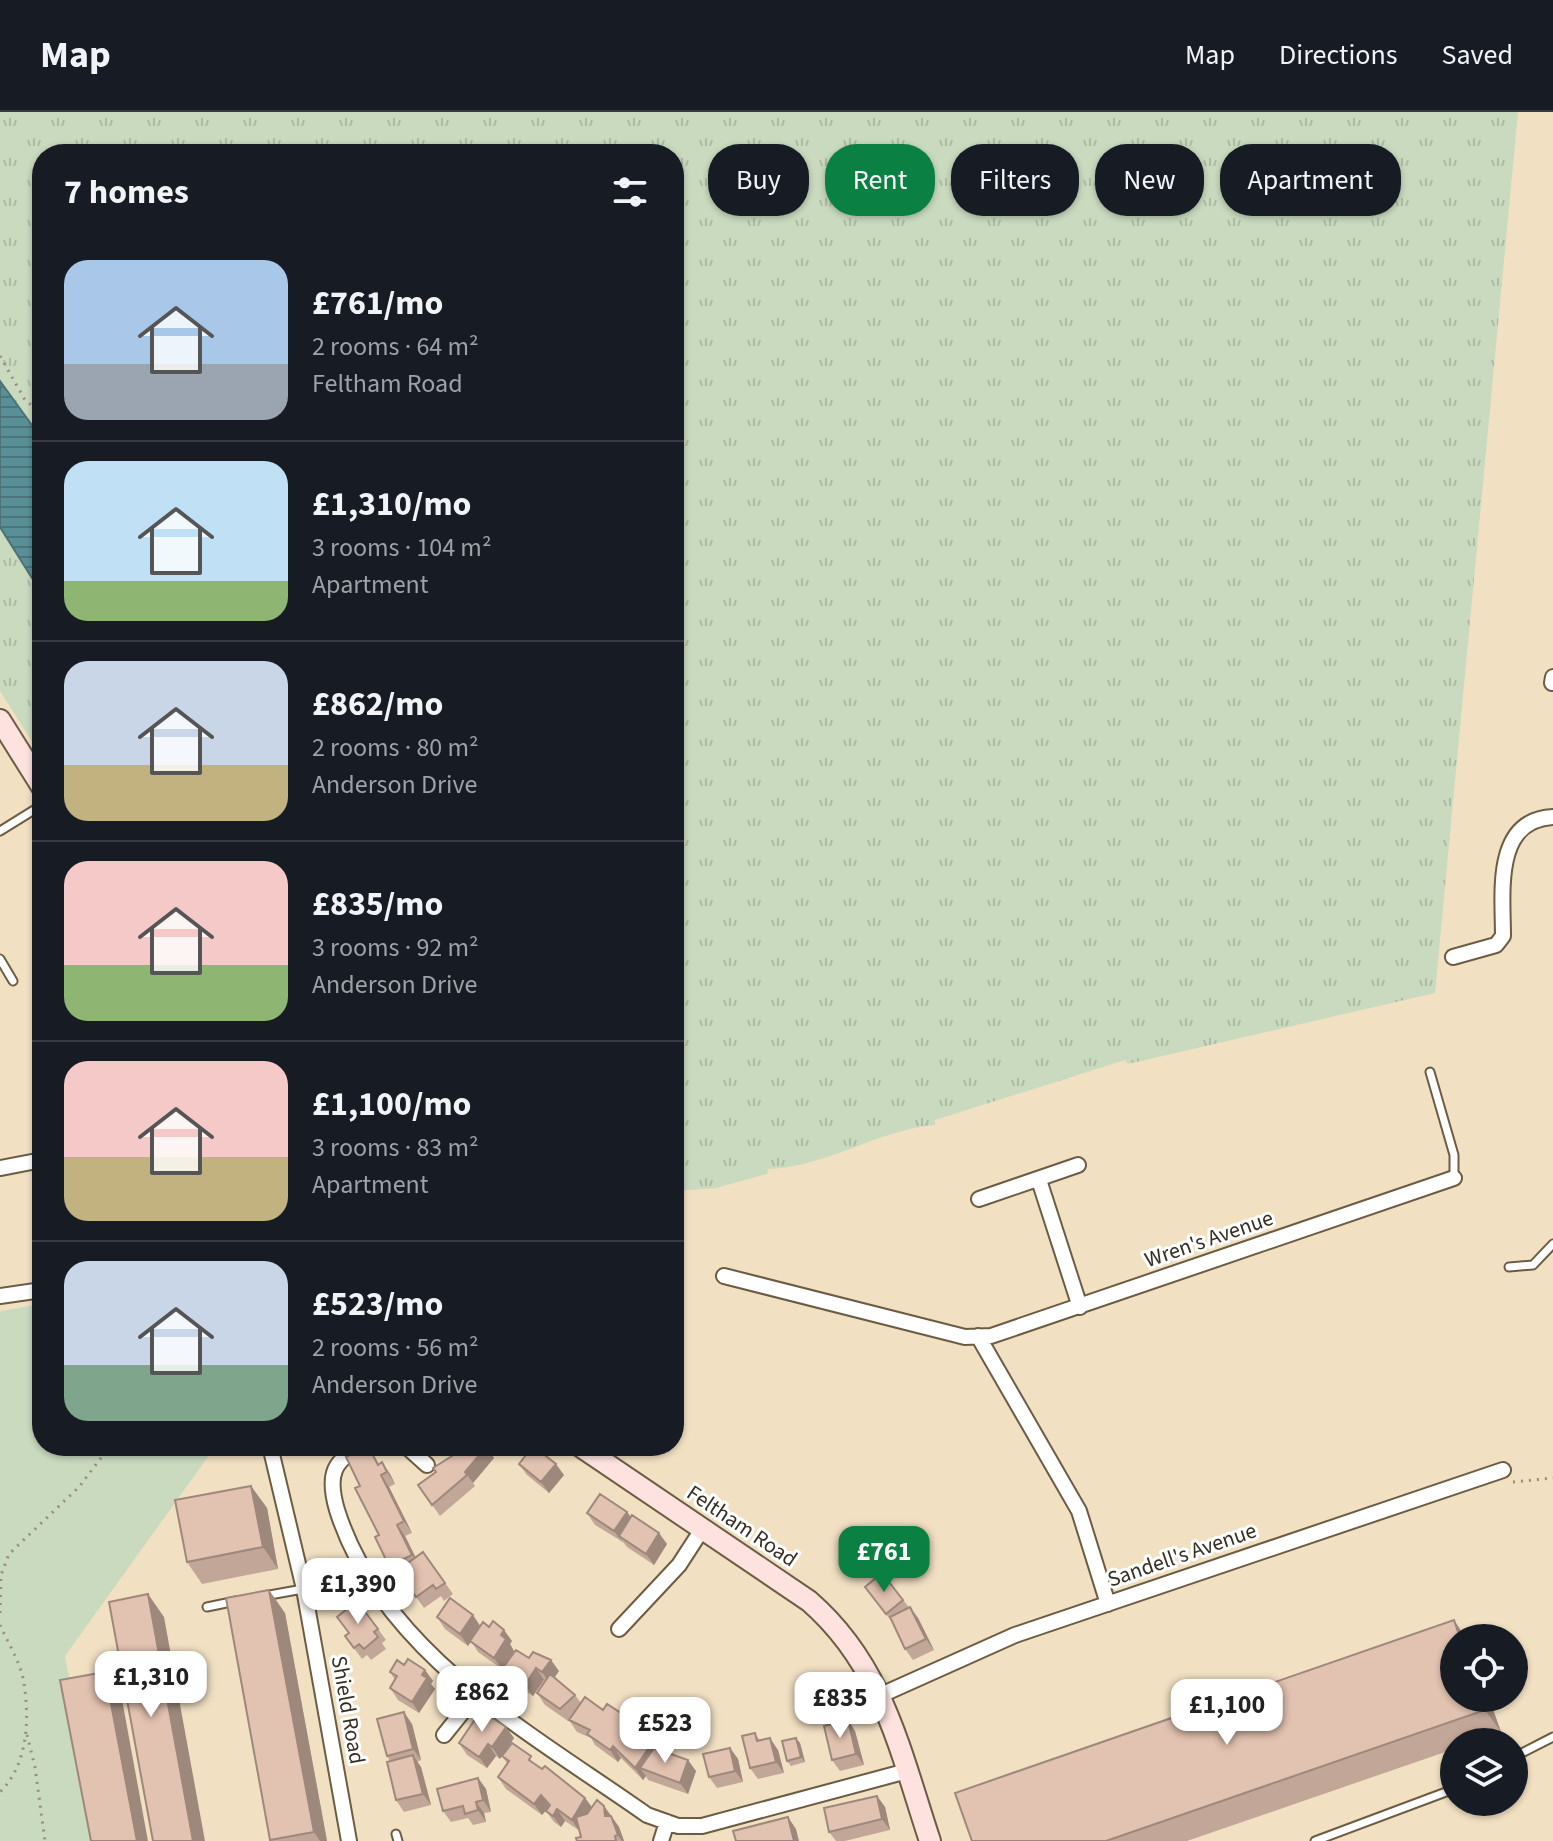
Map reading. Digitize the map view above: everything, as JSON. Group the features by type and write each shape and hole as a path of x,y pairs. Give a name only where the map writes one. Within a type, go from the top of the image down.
{"main road":[{"path":"0,720 32,771"},
{"name":"Feltham Road","path":"595,1456 809,1601 836,1625 881,1695 930,1841"}],"street":[{"path":"1552,683 1553,677"},
{"path":"1453,957 1496,945 1503,936 1502,862 1521,830 1535,818 1553,817"},
{"path":"0,1166 32,1161"},
{"path":"979,1199 1078,1165"},
{"name":"Wren's Avenue","path":"724,1276 965,1337 991,1336 1454,1178"},
{"path":"1039,1180 1080,1307"},
{"path":"0,1296 32,1291"},
{"path":"978,1336 1079,1511 1108,1604"},
{"name":"Shield Road","path":"272,1456 304,1589 349,1841"},
{"path":"347,1456 336,1465 330,1487 347,1542 371,1587 443,1666 477,1694 647,1815 678,1826 702,1826 907,1771"},
{"path":"417,1456 427,1465"},
{"name":"Sandell's Avenue","path":"881,1695 1015,1635 1503,1470"},
{"path":"619,1629 679,1565 703,1528"},
{"path":"444,1735 477,1694"},
{"path":"661,1841 667,1822"}],"lane":[{"path":"0,831 32,811"},
{"path":"0,959 13,981"},
{"path":"1430,1072 1454,1155 1454,1178"},
{"path":"1509,1267 1533,1265 1553,1244"},
{"path":"207,1607 304,1589"},
{"path":"1528,1750 1553,1737"},
{"path":"1315,1841 1440,1794"}],"path":[{"path":"0,356 25,400 32,406"},
{"path":"0,1613 1,1575 9,1554 79,1487 102,1456"},
{"path":"1503,1470 1511,1482 1553,1478"},
{"path":"0,1625 23,1676 26,1734 35,1767 45,1841"},
{"path":"0,1792 10,1783 20,1762 26,1734"}],"green space":[{"path":"0,112 1518,112 1435,993 1128,1064 1125,1060 935,1120 935,1125 893,1134 811,1162 768,1169 767,1174 716,1188 684,1190 684,144 32,144 32,425 0,381"},
{"path":"0,527 32,578 32,741 0,691"},
{"path":"32,1306 32,1456 209,1456 65,1656 99,1841 0,1841 0,1311"}],"water":[{"path":"0,381 32,425 32,578 0,527"}],"building":[{"path":"373,1456 378,1465 382,1462 387,1472 381,1475 404,1521 397,1525 412,1555 389,1566 375,1537 379,1535 355,1488 360,1486 346,1457"},
{"path":"452,1456 478,1456 465,1472 467,1475 432,1505 418,1485 436,1472 433,1468"},
{"path":"525,1456 546,1456 556,1464 541,1482 519,1464"},
{"path":"251,1486 263,1547 187,1562 175,1500"},
{"path":"600,1494 627,1512 614,1531 587,1513"},
{"path":"632,1515 659,1533 646,1554 619,1536"},
{"path":"423,1552 445,1583 436,1589 433,1585 416,1597 400,1575 411,1567 408,1563"},
{"path":"882,1573 903,1600 886,1614 865,1587"},
{"path":"269,1590 314,1832 270,1840 226,1598"},
{"path":"148,1594 193,1841 153,1841 109,1602"},
{"path":"450,1598 473,1615 460,1634 437,1617"},
{"path":"357,1601 378,1629 374,1632 378,1637 364,1649 359,1644 354,1648 345,1636 349,1633 337,1617"},
{"path":"910,1607 926,1639 905,1649 890,1617"},
{"path":"493,1621 504,1630 501,1635 506,1639 494,1658 470,1641 483,1622 489,1627"},
{"path":"1440,1625 1440,1712 1479,1712 1106,1841 972,1841 955,1793"},
{"path":"516,1650 529,1658 533,1652 551,1660 542,1672 536,1668 525,1685 502,1669"},
{"path":"408,1659 425,1670 422,1675 427,1678 412,1702 390,1688 397,1676 390,1672 397,1660 404,1665"},
{"path":"105,1672 137,1841 91,1841 60,1680"},
{"path":"550,1674 575,1695 560,1709 537,1693"},
{"path":"585,1697 603,1710 607,1704 633,1721 628,1727 633,1730 637,1724 656,1737 635,1768 613,1746 610,1750 587,1734 590,1730 569,1720"},
{"path":"404,1712 413,1749 387,1756 377,1719"},
{"path":"484,1712 506,1727 492,1747 488,1744 479,1757 459,1743 476,1718 479,1720"},
{"path":"848,1720 856,1754 832,1760 824,1726"},
{"path":"755,1733 757,1741 770,1738 776,1762 750,1768 742,1736"},
{"path":"796,1738 801,1757 787,1761 782,1741"},
{"path":"512,1743 531,1756 529,1760 542,1769 545,1766 585,1798 572,1820 557,1809 553,1816 546,1811 550,1805 541,1795 534,1804 498,1777 509,1761 502,1756"},
{"path":"654,1748 688,1760 680,1783 640,1768"},
{"path":"730,1748 735,1771 709,1777 703,1754"},
{"path":"413,1755 423,1794 396,1800 387,1762"},
{"path":"478,1778 483,1800 476,1802 478,1810 465,1814 463,1806 443,1811 437,1789"},
{"path":"877,1796 882,1819 829,1832 824,1808"},
{"path":"597,1800 604,1806 605,1816 611,1816 618,1835 615,1836 616,1841 577,1841 576,1838 581,1837 576,1817 587,1814"},
{"path":"788,1817 794,1841 736,1841 733,1831"}]}
